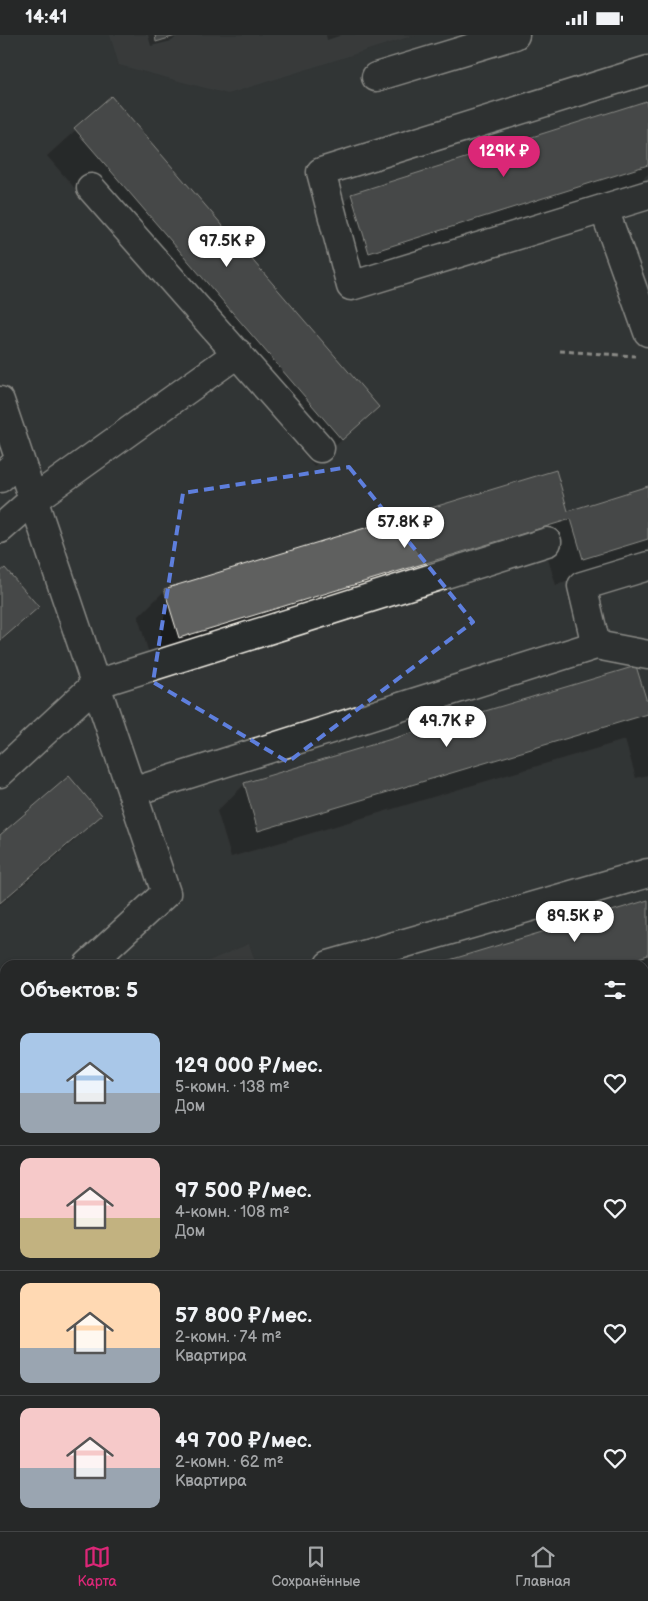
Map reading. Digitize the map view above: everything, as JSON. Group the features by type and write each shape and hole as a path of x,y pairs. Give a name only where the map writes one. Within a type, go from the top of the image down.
{"lane":[{"path":"376,77 515,35"},
{"path":"648,70 321,172 351,287 648,195"},
{"path":"91,188 320,448"},
{"path":"604,209 643,344"},
{"path":"0,529 33,500 238,353"},
{"path":"0,401 166,893 93,960"},
{"path":"0,478 20,460"},
{"path":"0,773 96,684 547,542"},
{"path":"596,645 582,585 648,566"},
{"path":"132,792 596,645 648,655"},
{"path":"346,960 648,873"}],"path":[{"path":"560,351 643,344"}],"highlighted area":[{"path":"349,467 473,622 288,762 153,682 183,493"}],"shaded area":[{"path":"110,35 415,35 228,94 119,65"},
{"path":"249,944 254,960 211,960"}],"building":[{"path":"155,35 179,35 156,42"},
{"path":"111,96 379,407 342,440 74,128"},
{"path":"646,101 648,109 648,165 369,253 351,194"},
{"path":"556,470 568,511 648,486 648,539 583,559 571,519 179,638 164,589"},
{"path":"5,568 39,607 0,641 0,572"},
{"path":"636,666 648,705 648,714 258,831 244,783"},
{"path":"69,776 102,815 0,903 0,835"},
{"path":"648,900 648,955 632,960 450,960"}]}
